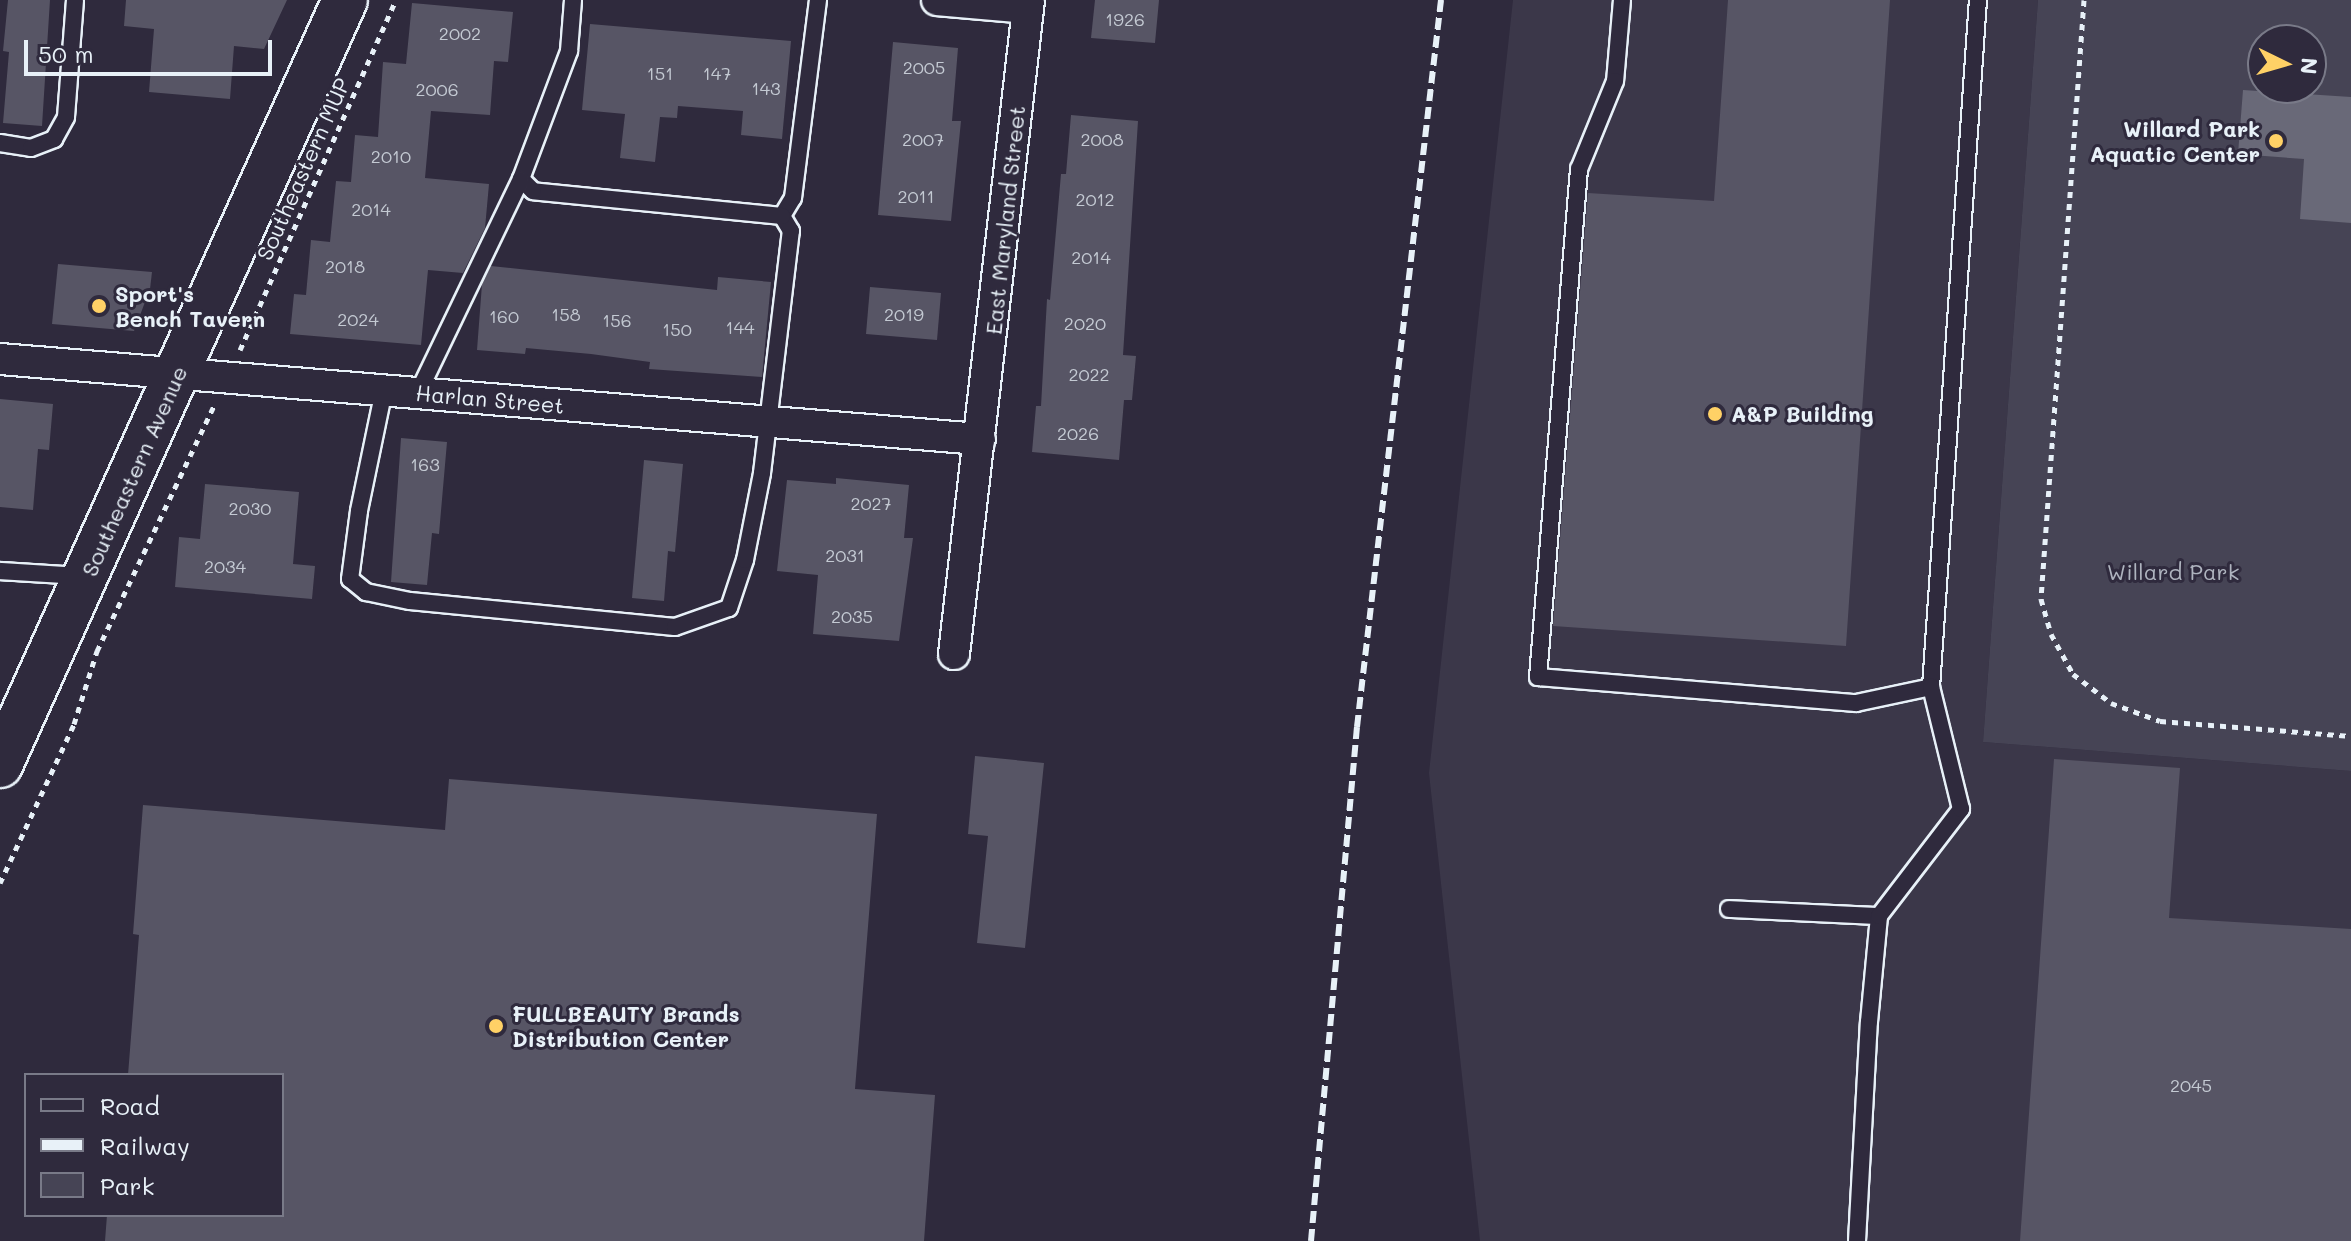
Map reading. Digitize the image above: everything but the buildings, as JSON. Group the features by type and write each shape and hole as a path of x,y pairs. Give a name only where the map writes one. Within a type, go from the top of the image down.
{"main road":[{"name":"Southeastern Avenue","path":"1,761 345,0"}],"street":[{"path":"937,0 1029,4"},
{"name":"East Maryland Street","path":"954,654 1029,4"},
{"name":"Harlan Street","path":"0,359 980,439"}],"lane":[{"path":"0,143 31,148 54,139 66,117 75,0"},
{"path":"418,393 521,179 569,51 573,0"},
{"path":"782,216 793,198 818,0"},
{"path":"1622,0 1615,81 1579,169 1538,677 1856,703 1931,687"},
{"path":"1857,1241 1869,1022 1879,916 1961,809 1931,687 1978,0"},
{"path":"521,179 533,191 782,216"},
{"path":"384,390 359,511 350,579 366,592 410,601 675,627 729,608 745,560 770,422 791,231 782,216"},
{"path":"0,571 86,577"},
{"path":"1729,909 1879,916"}],"path":[{"name":"Southeastern MUP","path":"239,352 396,0"},
{"path":"2084,0 2041,599 2051,634 2073,674 2111,703 2160,721 2351,736"},
{"path":"0,883 74,724 97,651 218,395"}],"shaded area":[{"path":"1513,0 2038,0 1983,742 2351,771 2351,1241 1480,1241 1429,773"}],"green space":[{"name":"Willard Park","path":"2038,0 2351,0 2351,771 1983,742"}],"water":[{"path":"2243,90 2247,90 2247,104 2327,104 2327,95 2351,97 2351,223 2300,219 2304,159 2238,154"}],"railway":[{"path":"1311,1241 1357,727 1441,0"}],"place":[{"name":"Willard Park Aquatic Center","path":"2276,141"},
{"name":"Sport's Bench Tavern","path":"99,306"},
{"name":"A&P Building","path":"1715,414"},
{"name":"FULLBEAUTY Brands Distribution Center","path":"496,1026"}]}
